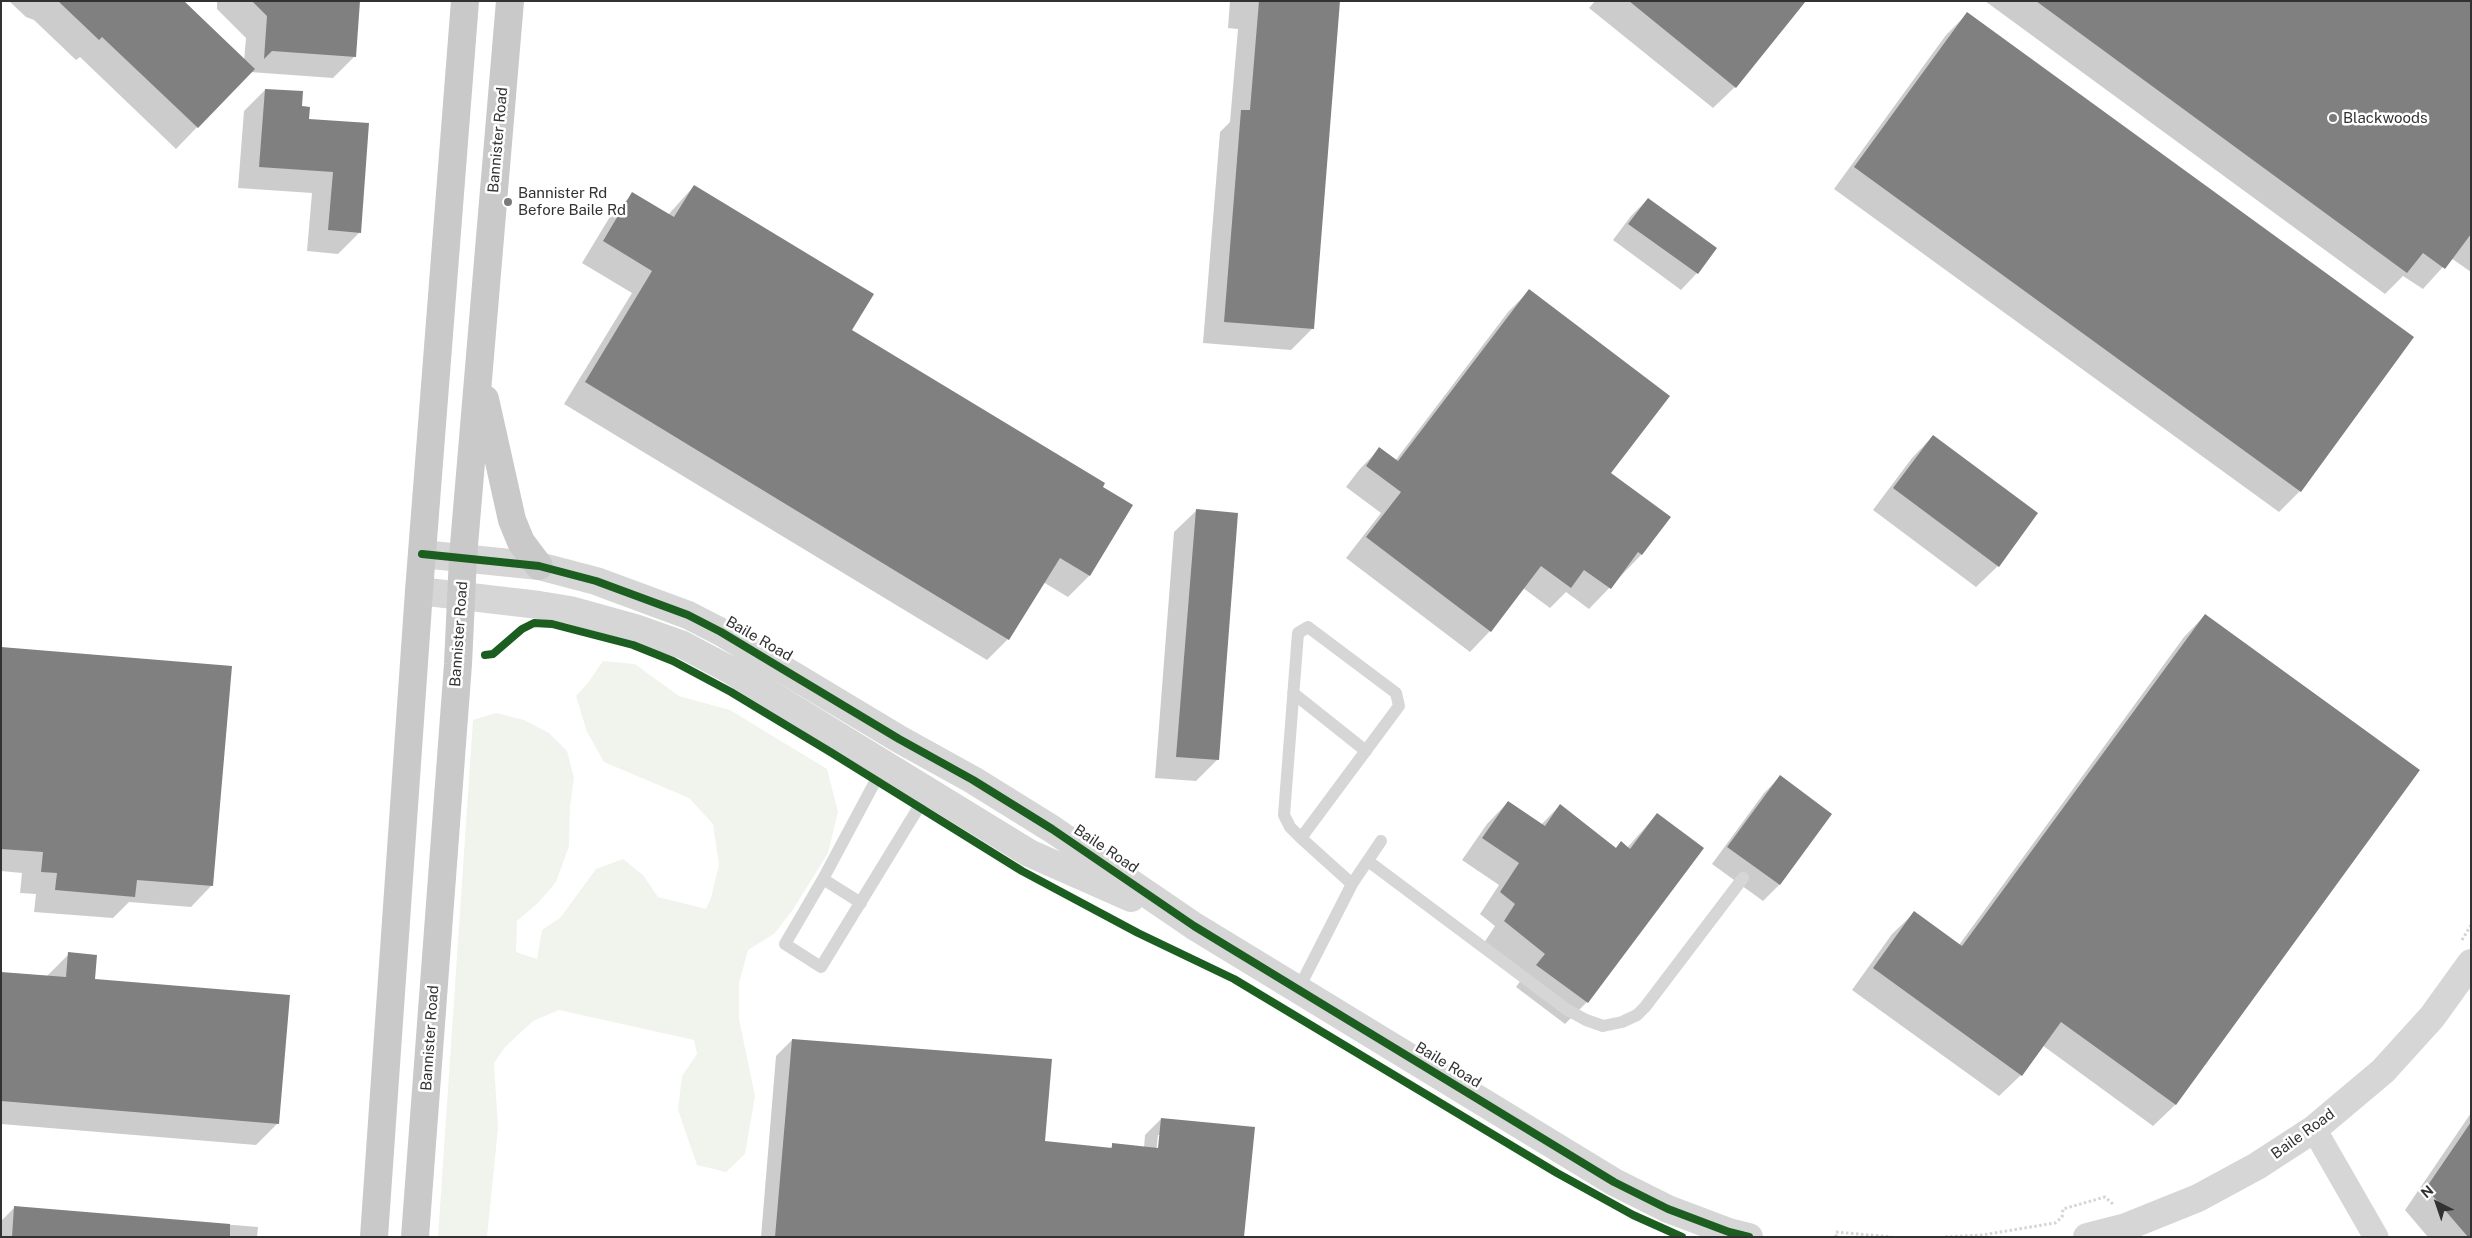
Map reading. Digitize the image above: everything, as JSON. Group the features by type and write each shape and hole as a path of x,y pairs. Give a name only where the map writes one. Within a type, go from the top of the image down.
{"main road":[{"path":"374,1237 419,591 465,1"},
{"name":"Bannister Road","path":"415,1237 462,597 463,557 510,1"},
{"path":"479,373 512,520 521,542 539,566"}],"street":[{"name":"Baile Road","path":"422,554 539,566 596,581 688,615 795,676 942,765 973,780 1052,829 1194,926 1614,1182 1668,1209 1729,1232 1749,1237"},
{"name":"Baile Road","path":"419,591 539,604 570,610 634,628 683,645 732,672 1029,853 1194,926"},
{"path":"884,765 899,739"},
{"path":"928,792 942,765"},
{"name":"Baile Road","path":"2087,1237 2198,1198 2257,1166 2314,1129 2383,1071 2432,1017 2464,955"},
{"path":"2314,1129 2376,1237"}],"lane":[{"path":"1301,838 1399,706 1399,698 1396,693 1308,627 1298,633 1284,814 1290,827 1301,838 1352,884"},
{"path":"1293,694 1366,751"},
{"path":"884,765 823,879 785,944 806,958 821,967 928,792"},
{"path":"1298,990 1352,884 1381,841"},
{"path":"1368,861 1566,1009 1586,1020 1603,1026 1622,1022 1637,1015 1645,1007 1743,878"},
{"path":"823,879 861,902"}],"path":[{"path":"2464,955 2471,925"},
{"path":"1945,1237 1982,1236 2055,1223 2062,1217 2063,1209 2105,1198 2113,1205 2126,1223"},
{"path":"1836,1237 1836,1232 1892,1237"}],"shaded area":[{"path":"603,661 635,664 679,696 730,710 827,769 838,812 828,853 792,911 774,934 748,950 739,983 739,1019 755,1096 745,1154 726,1172 697,1165 678,1110 682,1076 697,1054 694,1040 559,1010 533,1021 505,1047 494,1063 498,1128 487,1237 438,1237 473,720 496,713 524,720 549,733 567,751 574,778 570,806 569,846 556,882 538,903 517,921 516,952 537,959 542,930 560,918 596,869 623,859 643,875 658,897 706,909 711,898 719,865 713,824 689,798 604,762 587,732 576,696 588,683"}],"building":[{"path":"58,1 184,1 255,69 198,128 102,37 99,40"},
{"path":"252,1 360,1 356,57 272,51 264,59 267,16"},
{"path":"1259,1 1340,1 1314,329 1224,322 1241,110 1250,110"},
{"path":"1629,1 1806,1 1736,88"},
{"name":"Blackwoods","path":"2036,1 2471,1 2471,234 2445,269 2423,253 2407,273"},
{"path":"1967,12 2414,337 2301,492 1854,167"},
{"path":"265,89 303,91 302,106 310,107 309,119 369,123 361,233 328,230 333,172 259,167"},
{"path":"694,185 874,294 852,330 1105,483 1103,487 1133,505 1090,576 1060,558 1009,640 585,382 652,271 603,241 632,192 674,217"},
{"path":"1648,198 1717,248 1698,274 1628,224"},
{"path":"1529,289 1670,396 1611,473 1671,517 1642,555 1638,552 1611,589 1584,570 1571,588 1541,566 1491,632 1366,537 1401,492 1366,466 1379,447 1398,461"},
{"path":"1933,435 2038,513 1999,567 1893,488"},
{"path":"1196,509 1238,513 1219,760 1176,757"},
{"path":"2205,614 2420,770 2176,1105 2061,1022 2022,1076 1873,968 1914,911 1962,946"},
{"path":"1,647 232,666 213,886 137,880 135,897 55,890 57,873 41,872 43,852 1,849"},
{"path":"1780,775 1832,814 1780,885 1727,847"},
{"path":"1508,801 1545,826 1560,804 1616,848 1621,841 1630,849 1657,813 1704,848 1588,1003 1536,965 1545,954 1504,921 1515,904 1500,892 1519,863 1482,838"},
{"path":"68,952 97,955 95,979 290,995 279,1124 1,1101 1,972 66,977"},
{"path":"792,1039 1052,1059 1045,1141 1112,1148 1112,1143 1158,1148 1161,1118 1255,1127 1244,1237 775,1237"},
{"path":"2471,1122 2471,1237 2468,1237 2426,1188"},
{"path":"14,1206 230,1224 230,1237 12,1237"}],"cycle path":[{"path":"422,554 539,566 596,581 688,615 721,632 899,739 973,780 1052,829 1194,926 1614,1182 1668,1209 1729,1232 1749,1237"},
{"path":"485,655 493,654 522,629 534,623 552,624 633,645 673,661 731,692 1022,871 1138,933 1234,979 1557,1173 1633,1215 1682,1237"}],"place":[{"name":"Blackwoods","path":"2333,118"},
{"name":"Bannister Rd Before Baile Rd","path":"508,202"}]}
